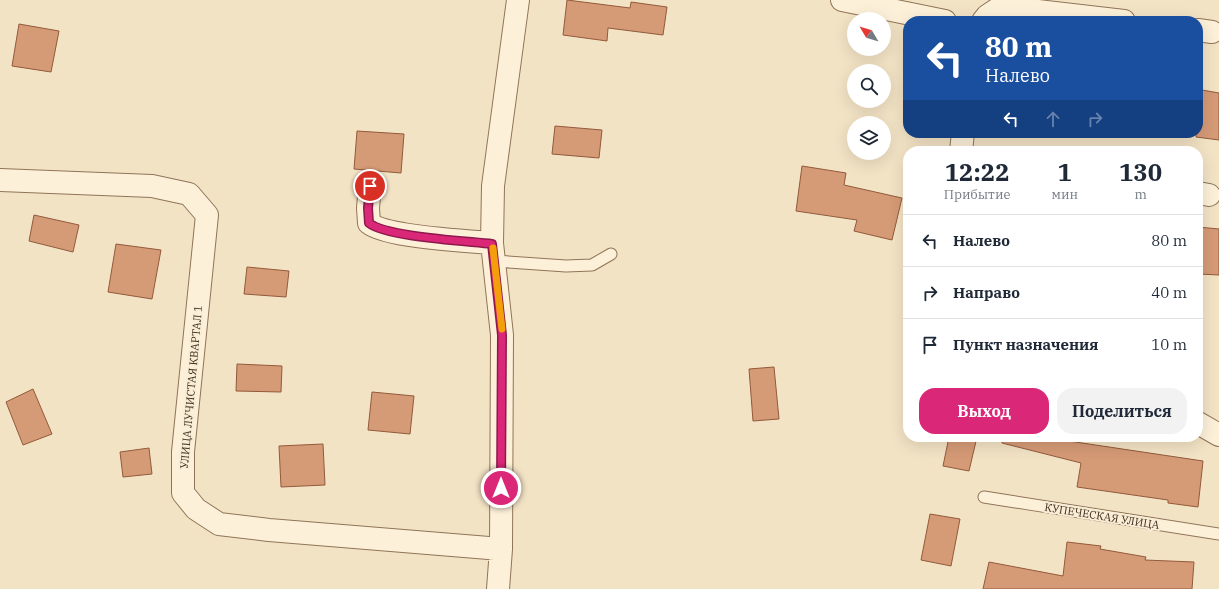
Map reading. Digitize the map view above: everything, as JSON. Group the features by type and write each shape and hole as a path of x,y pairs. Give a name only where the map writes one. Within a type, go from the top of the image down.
{"street":[{"path":"498,589 501,549 502,335 493,252 493,186 518,0"},
{"path":"842,0 920,16"},
{"path":"987,16 999,8 1021,8 1084,16"},
{"name":"УЛИЦА ЛУЧИСТАЯ КВАРТАЛ 1","path":"0,180 152,186 189,194 207,215 183,452 183,493 196,509 219,524 277,531 501,549"},
{"path":"370,186 368,208 369,223 374,227 396,233 493,252"},
{"path":"1203,426 1219,435"}],"lane":[{"path":"493,252 566,266 592,265 611,254"},
{"name":"КУПЕЧЕСКАЯ УЛИЦА","path":"984,497 1219,534"}],"building":[{"path":"567,0 630,8 631,2 667,7 663,35 608,28 607,41 563,35"},
{"path":"19,24 59,31 51,72 12,66"},
{"path":"1203,90 1219,93 1219,140 1203,138"},
{"path":"555,126 602,130 599,158 552,154"},
{"path":"357,131 404,134 401,173 354,169"},
{"path":"802,166 846,173 844,185 902,198 892,240 854,231 857,220 796,211"},
{"path":"34,215 79,225 73,252 29,241"},
{"path":"1203,227 1219,229 1219,275 1203,274"},
{"path":"116,244 161,250 152,299 108,292"},
{"path":"247,267 289,271 286,297 244,294"},
{"path":"237,364 282,366 281,392 236,391"},
{"path":"774,367 779,419 753,421 749,369"},
{"path":"33,389 52,434 23,445 6,402"},
{"path":"372,392 414,396 410,434 368,430"},
{"path":"948,442 976,442 969,471 943,466"},
{"path":"1075,442 1203,461 1198,507 1168,503 1168,500 1077,487 1081,463 1002,443"},
{"path":"323,444 325,485 281,487 279,446"},
{"path":"149,448 152,474 123,477 120,452"},
{"path":"930,514 960,519 951,566 921,560"},
{"path":"1067,542 1101,546 1100,549 1146,557 1145,560 1194,562 1192,589 983,589 989,562 1063,576"}],"slow traffic":[{"path":"493,248 502,329"}],"route":[{"path":"370,186 368,208 369,223 374,227 384,231 396,233 492,244 502,335 501,488"}]}
